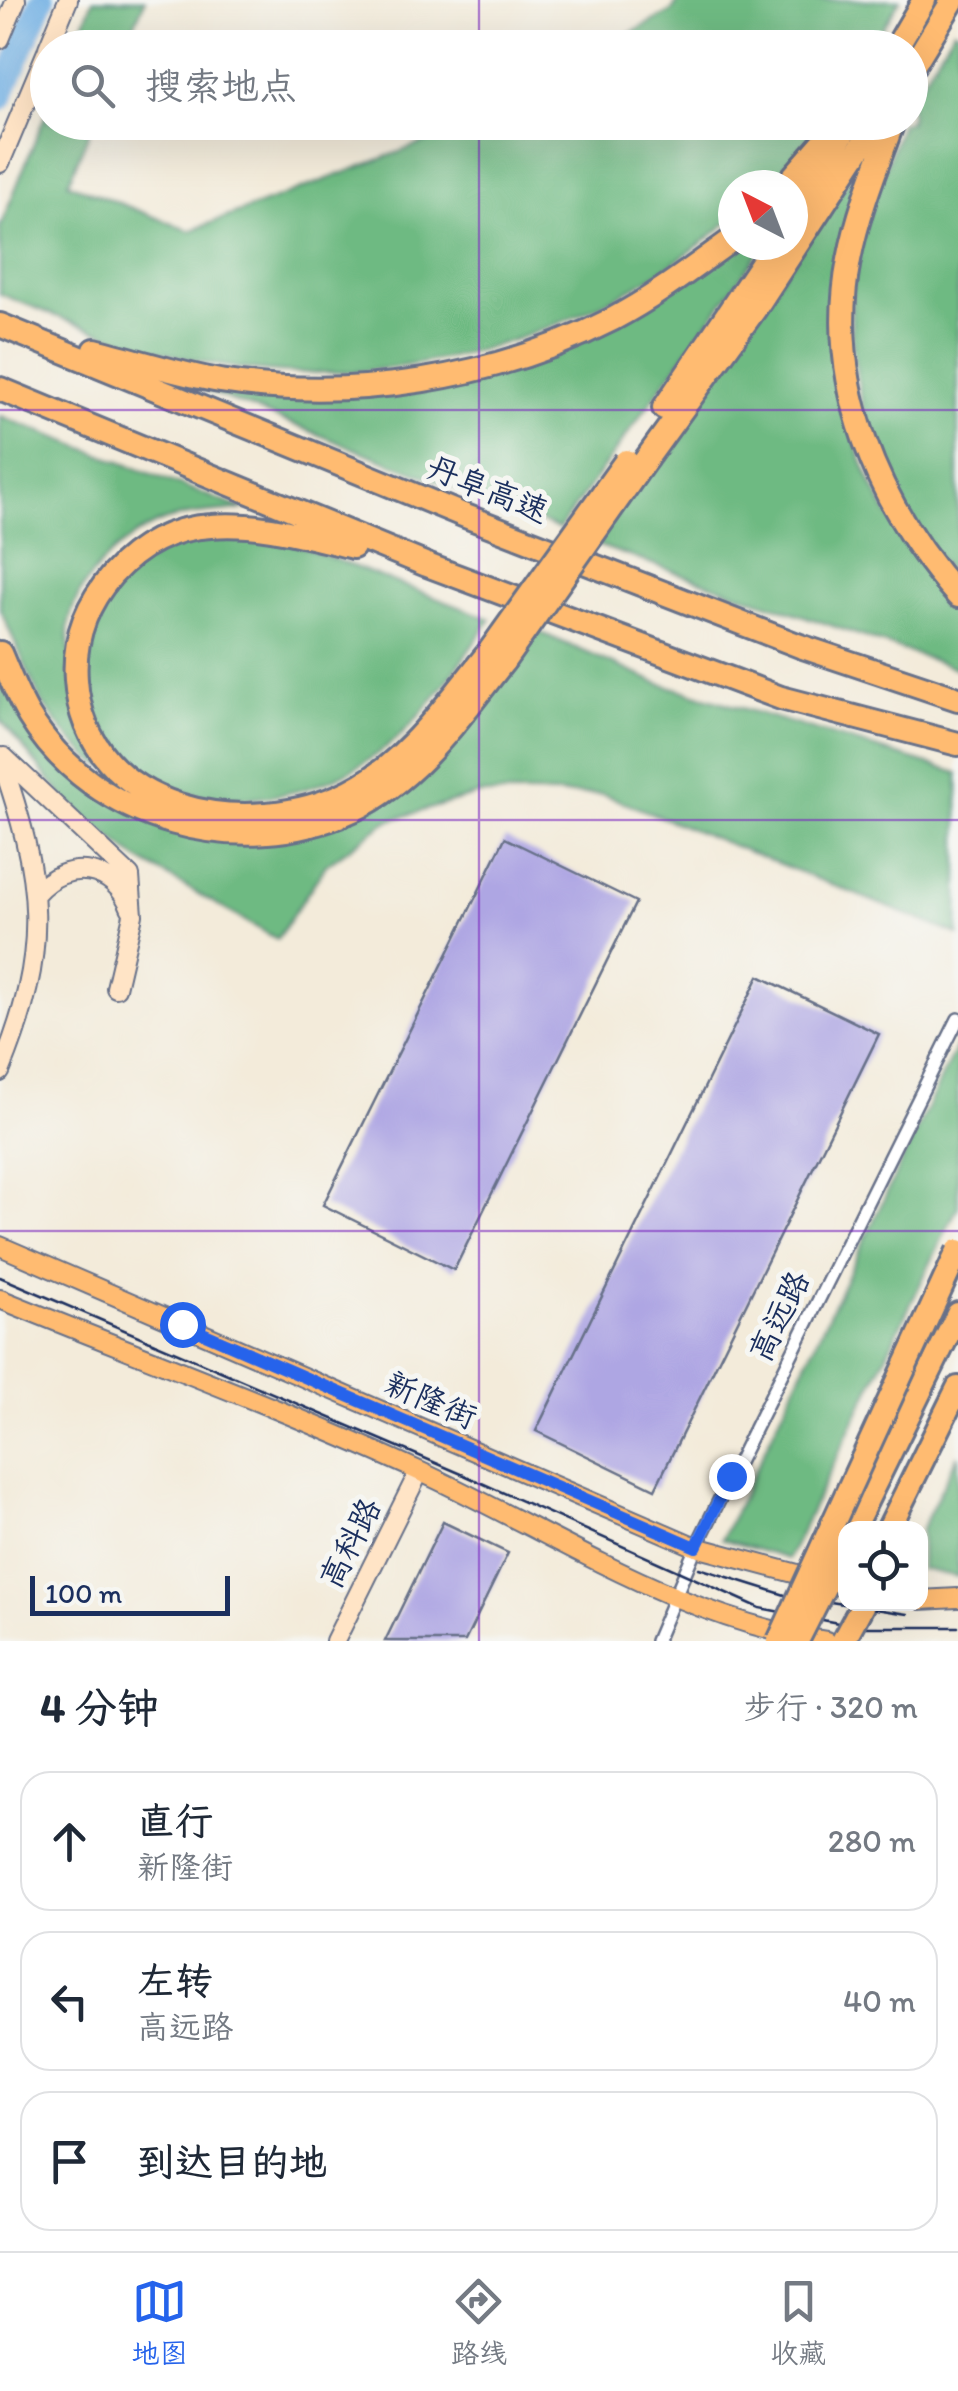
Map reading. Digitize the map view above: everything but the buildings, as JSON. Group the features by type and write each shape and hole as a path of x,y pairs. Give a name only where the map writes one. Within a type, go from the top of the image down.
{"highway":[{"path":"906,30 923,2"},
{"path":"928,43 948,9"},
{"path":"799,170 825,140"},
{"path":"808,191 839,140"},
{"path":"0,653 30,717 64,757 116,797 150,814 218,834 284,832 353,810 402,778 425,756 640,454 755,308 865,140"},
{"path":"886,140 861,206 848,264 848,378 865,446 884,490 917,545 958,596"},
{"path":"8,327 222,381 312,387 392,384 462,373 514,358 612,319 718,249"},
{"path":"640,454 764,260"},
{"name":"丹阜高速","path":"8,327 481,522 800,646 958,699"},
{"path":"0,390 428,565 780,698 958,744"},
{"path":"428,565 269,526 210,526 168,534 129,556 99,590 82,622 75,662 77,699 90,733 132,783 179,806 229,818 292,815 352,791 391,763 496,656"},
{"path":"779,1641 958,1251"},
{"path":"856,1521 958,1314"},
{"path":"893,1521 958,1388"},
{"path":"908,1521 958,1422"},
{"path":"797,1641 838,1560"},
{"path":"834,1641 849,1611"},
{"path":"843,1641 859,1611"}],"main road":[{"path":"0,40 16,0"},
{"path":"56,30 68,0"},
{"path":"0,163 30,91"},
{"path":"0,755 28,836 36,893 33,978 0,1072"},
{"path":"0,755 130,876 133,914 116,988"},
{"path":"36,893 49,878 73,869 97,871 126,896 133,914"},
{"name":"新隆街","path":"0,1246 696,1547 838,1585"},
{"path":"0,1298 419,1472 676,1597 768,1633 826,1641"},
{"name":"高科路","path":"335,1641 419,1472"},
{"path":"928,1600 958,1598"}],"street":[{"name":"高远路","path":"656,1641 696,1547 958,1019"}],"green space":[{"path":"93,0 145,0 132,30 81,30"},
{"path":"679,0 900,0 881,30 636,30 672,11"},
{"path":"954,29 958,32 958,582 920,534 883,466 870,432 854,360 853,288 858,254 895,140 928,140 928,72"},
{"path":"35,140 86,140 68,183 190,231 431,140 806,140 781,170 718,170 718,230 677,261 615,297 549,327 480,350 408,365 336,373 264,371 194,360 120,339 0,294 0,227"},
{"path":"854,173 854,198 840,271 839,324 848,414 875,491 924,567 958,608 958,669 594,544 793,260 808,260 808,239"},
{"path":"718,253 718,260 753,260 559,529 195,386 248,389 522,360"},
{"path":"0,416 243,509 156,524 117,549 85,584 69,624 69,645 81,692 109,769 90,759 41,701 0,609"},
{"path":"207,532 290,542 491,619 420,714 367,761 299,791 260,798 222,799 184,792 150,778 122,755 95,709 86,659 97,611 127,567 150,550"},
{"path":"532,629 655,682 958,773 958,935 603,794 480,794 387,821 326,865 277,939 136,858 68,802 0,719 0,665 105,796 308,828"},
{"path":"958,1043 958,1206 788,1559 722,1539"},
{"path":"958,1454 958,1577 928,1571 926,1521"}],"waterway":[{"path":"0,98 42,0"}],"tram line":[{"path":"0,1277 464,1475 760,1608 859,1627 958,1627"},
{"path":"699,1568 785,1595 908,1614"}],"route":[{"path":"182,1324 696,1547 731,1476"}]}
